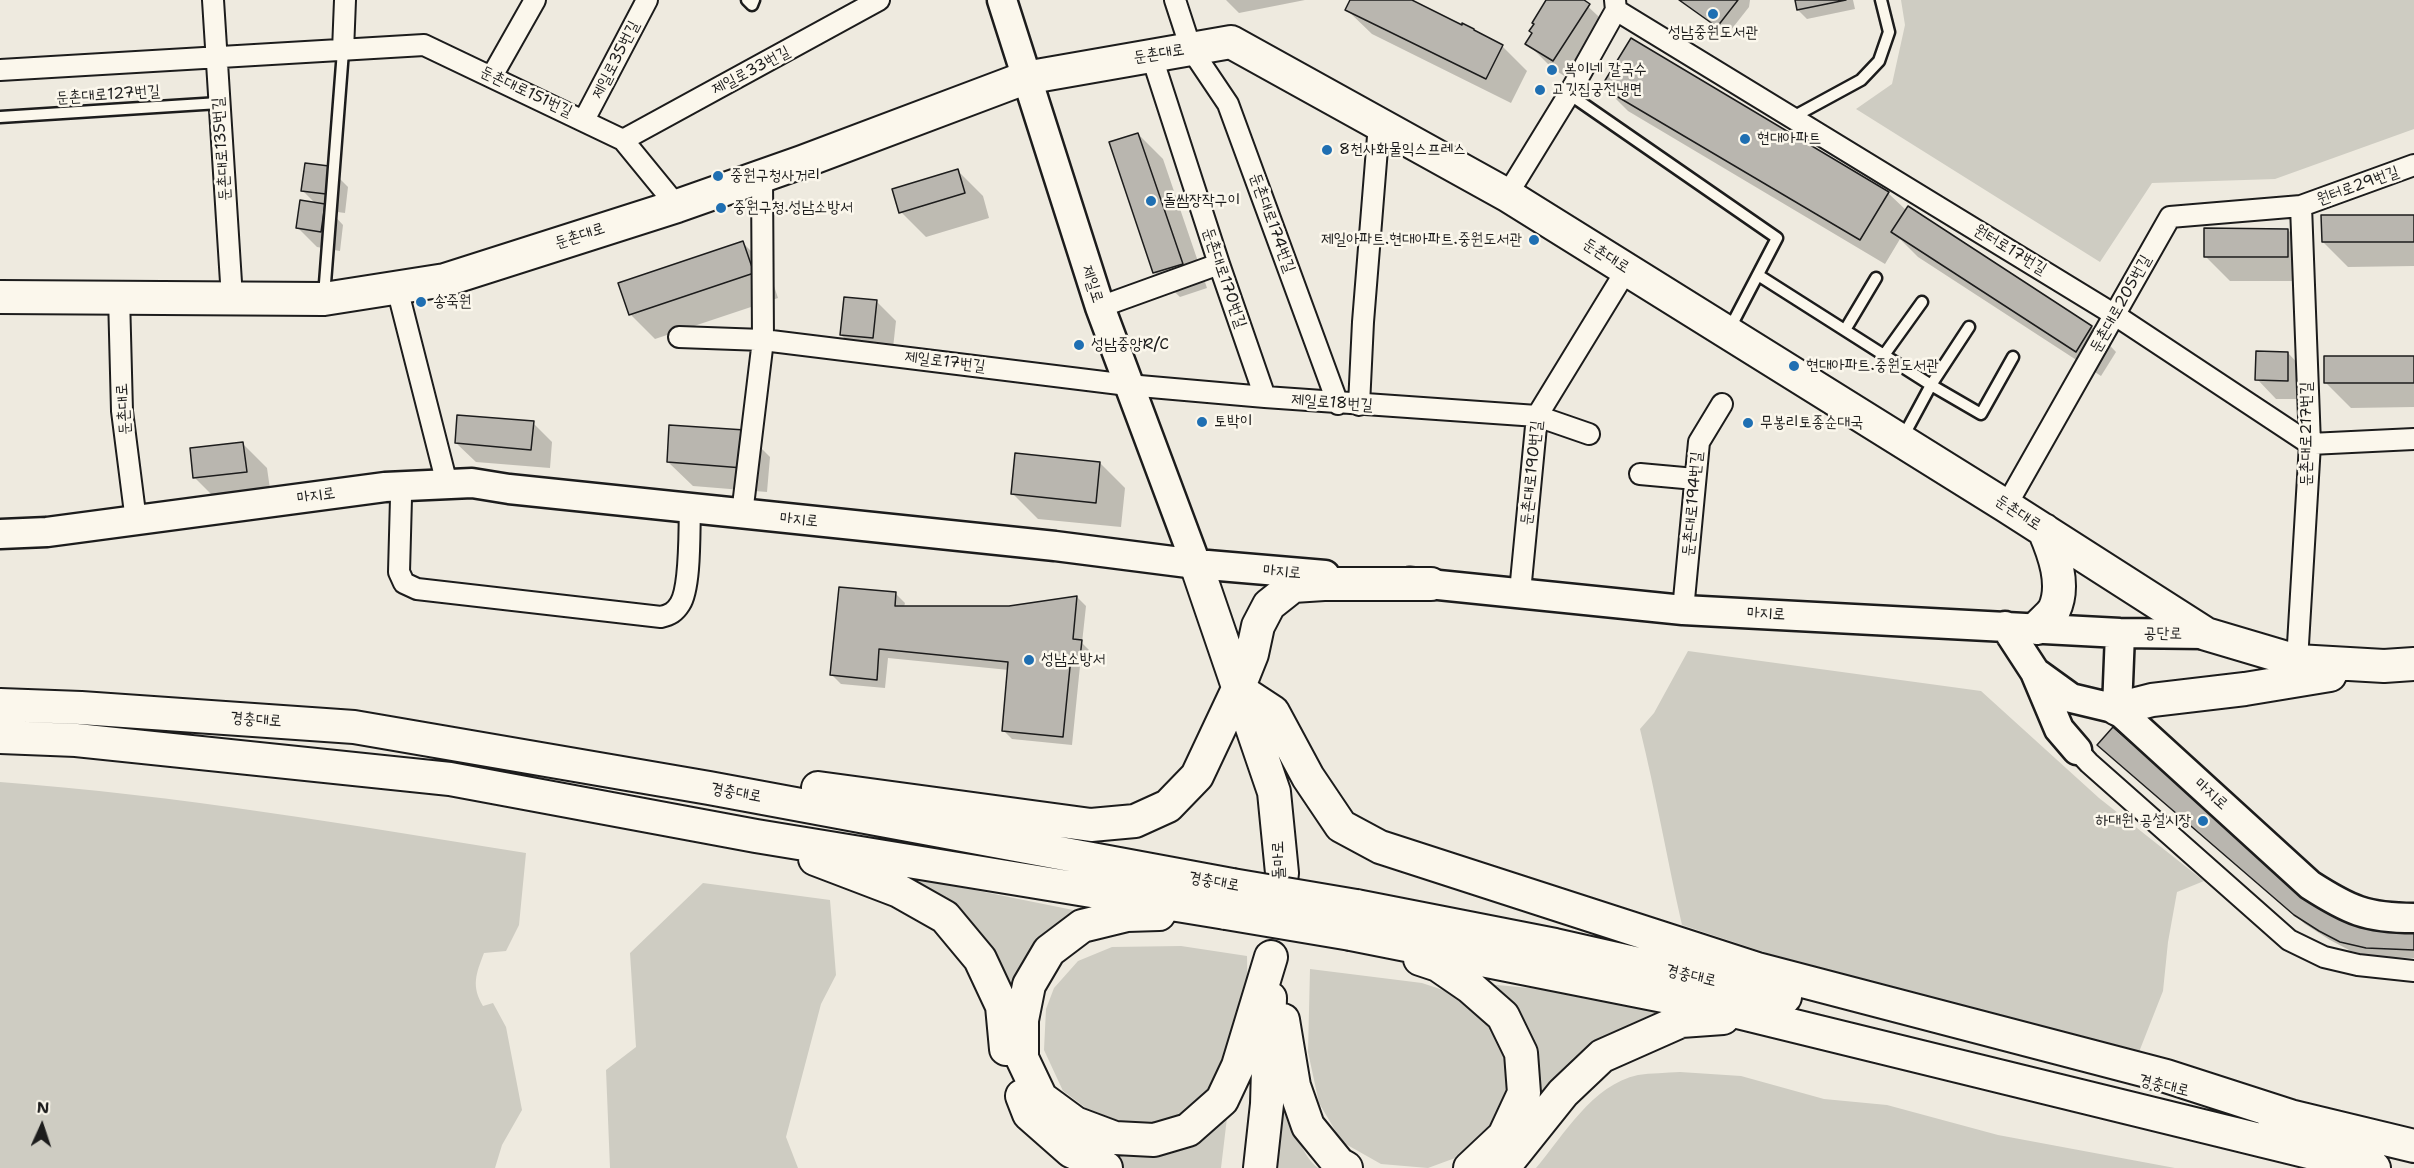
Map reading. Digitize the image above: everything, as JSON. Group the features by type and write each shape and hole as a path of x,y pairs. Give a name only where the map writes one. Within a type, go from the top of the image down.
{"main road":[{"name":"둔촌대로","path":"0,297 324,299 445,280 677,206 1025,78 1151,54 1231,42 1507,195 1901,440 2206,634 2297,661 2399,665"},
{"path":"2037,628 2054,610 2059,585 2055,555 2044,530"},
{"name":"돌마로","path":"1196,564 1274,792 1282,873 1271,957 1267,1104 1260,1168"},
{"path":"709,788 795,785 1091,825 1135,821 1168,806 1197,776 1238,689 1252,654 1258,626 1269,605 1293,586 1431,584"},
{"path":"2117,709 2152,700 2245,689 2399,665"},
{"path":"1238,689 1273,712 1308,777 1341,826 1380,847 1757,969 2166,1076 2290,1116"},
{"name":"경충대로","path":"0,705 81,708 354,727 709,788 1229,899"},
{"name":"경충대로","path":"0,738 76,740 450,779 756,836 1229,899 1354,920 1566,947 2414,1146"},
{"path":"756,836 899,891 945,917 980,958 1002,1006 1007,1058 1029,1114 1071,1152 1106,1168"},
{"path":"1229,899 1127,915 1082,926 1049,951 1029,985 1022,1020 1022,1058 1041,1098 1075,1123 1115,1138 1154,1140 1188,1130 1222,1100 1238,1066 1271,957"},
{"path":"1354,920 1438,965 1470,987 1503,1016 1521,1053 1524,1093 1504,1136 1470,1168"},
{"name":"경충대로","path":"1354,920 2374,1168"},
{"path":"1271,957 1294,1086 1308,1126 1338,1164 1346,1168"},
{"path":"1503,1168 1563,1093 1602,1056 1681,1022 1722,1018 1787,1024"}],"street":[{"name":"둔촌대로135번길","path":"213,0 232,298"},
{"path":"342,51 345,0"},
{"path":"492,76 535,0"},
{"name":"제일로35번길","path":"584,120 647,0"},
{"name":"제일로33번길","path":"623,140 879,0"},
{"name":"제일로","path":"1002,0 1025,78 1100,307 1196,564"},
{"name":"둔촌대로174번길","path":"1175,0 1191,49 1228,104 1338,404"},
{"path":"1507,195 1569,94 1615,5"},
{"name":"원터로17번길","path":"1615,5 1792,117 2115,315 2310,444"},
{"name":"둔촌대로151번길","path":"0,70 424,45 623,140 677,206"},
{"name":"둔촌대로170번길","path":"1151,54 1265,397"},
{"path":"1359,405 1379,124"},
{"name":"원터로29번길","path":"2301,207 2414,165"},
{"path":"742,514 763,340 762,176"},
{"name":"둔촌대로205번길","path":"2006,506 2170,217 2301,207"},
{"name":"둔촌대로217번길","path":"2297,661 2310,444 2301,207"},
{"path":"1100,307 1219,264"},
{"name":"둔촌대로190번길","path":"1520,592 1537,416 1627,269"},
{"path":"397,288 447,484"},
{"name":"둔촌대로","path":"119,296 122,411 136,521"},
{"name":"제일로17번길","path":"679,337 763,340 1128,384"},
{"name":"제일로18번길","path":"1128,384 1338,404 1537,416 1589,434"},
{"name":"둔촌대로194번길","path":"1683,610 1699,442 1722,404"},
{"path":"2310,444 2414,439"},
{"path":"1640,474 1695,478"},
{"name":"마지로","path":"0,534 47,532 399,486 472,483 508,489 1055,546 1196,564 1520,592 1683,610 2120,633"},
{"path":"399,486 401,498 399,572 404,583 417,589 661,617 671,614 681,603 686,588 690,508"},
{"path":"2005,626 2035,672 2059,729 2077,750 2289,940 2324,957 2358,965 2414,971"},
{"path":"2117,709 2120,633"},
{"name":"공단로","path":"2120,633 2206,634"},
{"path":"2035,672 2071,698 2117,709"},
{"path":"2077,750 2075,733 2082,718 2096,711 2117,709"},
{"name":"마지로","path":"2117,709 2310,885 2337,902 2368,916 2414,918"}],"lane":[{"path":"747,0 752,5 754,0"},
{"path":"1792,117 1861,80 1879,60 1889,32 1881,0"},
{"path":"324,299 342,51"},
{"path":"1569,94 1777,238 1728,332"},
{"name":"둔촌대로127번길","path":"0,117 219,103"},
{"path":"1758,275 1931,385 1981,414 2013,357"},
{"path":"1845,330 1876,278"},
{"path":"1884,355 1922,302"},
{"path":"1901,440 1931,385 1968,327"}],"shaded area":[{"path":"1901,0 2414,0 2414,129 2275,179 2152,183 2100,262 1856,109 1892,84 1905,25"},
{"path":"1688,651 1981,691 2099,798 2204,881 2177,892 2168,942 2163,991 2139,1052 2063,1042 1842,978 1682,925 1640,729 1654,713"},
{"path":"0,782 198,803 526,853 519,925 506,951 484,953 476,980 477,992 483,1006 493,1003 506,1027 522,1110 502,1145 495,1168 0,1168"},
{"path":"905,876 1078,911 1059,924 1030,950 1007,1006 957,917"},
{"path":"703,883 830,900 836,975 821,1004 786,1137 798,1168 610,1168 606,1070 636,1047 630,953"},
{"path":"1181,946 1247,956 1248,1016 1237,1060 1194,1115 1167,1122 1122,1122 1086,1108 1063,1091 1044,1050 1046,1009 1054,988 1078,961 1112,947"},
{"path":"1310,969 1422,983 1461,996 1494,1022 1508,1054 1508,1095 1497,1126 1466,1154 1428,1168 1381,1164 1342,1142 1319,1103 1308,1052"},
{"path":"1486,984 1595,994 1688,1011 1525,1128 1536,1071 1526,1026"},
{"path":"1680,1072 1741,1076 1824,1099 1887,1105 1998,1135 2175,1168 1536,1168 1580,1113 1607,1089 1638,1075"},
{"path":"1283,1097 1301,1146 1318,1168 1274,1168"},
{"path":"1229,1101 1221,1168 1121,1168 1097,1153"}],"building":[{"path":"1350,0 1412,0 1503,45 1486,79 1345,10"},
{"path":"1546,0 1584,0 1590,4 1553,61 1525,44 1532,33 1529,31 1534,24 1532,23"},
{"name":"성남중원도서관","path":"1679,0 1738,0 1717,27"},
{"name":"성남중원도서관","path":"1795,0 1846,0 1797,10"},
{"name":"현대아파트","path":"1631,38 1889,192 1860,240 1601,87"},
{"path":"1138,133 1183,264 1153,273 1109,142"},
{"path":"305,163 329,166 326,194 301,191"},
{"path":"958,169 965,193 899,213 892,189"},
{"path":"300,200 325,204 321,232 296,228"},
{"path":"1908,206 2092,326 2076,352 1891,232"},
{"path":"2321,215 2414,215 2414,242 2322,242"},
{"path":"2204,228 2288,229 2288,257 2204,257"},
{"path":"743,241 754,273 629,315 618,283"},
{"path":"844,297 877,300 873,338 840,335"},
{"path":"2256,351 2288,352 2288,381 2255,380"},
{"path":"2324,356 2414,356 2414,383 2324,383"},
{"path":"457,415 534,421 531,450 455,443"},
{"path":"669,425 745,430 743,468 667,462"},
{"path":"243,442 247,472 193,478 190,448"},
{"path":"1015,453 1100,462 1096,503 1011,494"},
{"name":"성남소방서","path":"839,587 896,592 895,606 1009,606 1077,596 1073,639 1082,640 1080,658 1071,657 1063,737 1002,731 1008,662 879,649 877,680 830,675"},
{"name":"하대원 공설시장","path":"2113,727 2309,896 2414,926 2414,950 2366,948 2340,942 2294,915 2097,745"}],"place":[{"name":"성남중원도서관","path":"1713,14"},
{"name":"복이네 칼국수","path":"1552,70"},
{"name":"고깃집궁전냉면","path":"1540,90"},
{"name":"현대아파트","path":"1745,139"},
{"name":"8천사화물익스프레스","path":"1327,150"},
{"name":"중원구청사거리","path":"718,176"},
{"name":"돌쌈장작구이","path":"1151,201"},
{"name":"중원구청.성남소방서","path":"721,208"},
{"name":"제일아파트.현대아파트.중원도서관","path":"1534,240"},
{"name":"송죽원","path":"421,302"},
{"name":"성남중앙R/C","path":"1079,345"},
{"name":"현대아파트.중원도서관","path":"1794,366"},
{"name":"토박이","path":"1202,422"},
{"name":"무봉리토종순대국","path":"1748,423"},
{"name":"성남소방서","path":"1029,660"},
{"name":"하대원 공설시장","path":"2203,821"}]}
